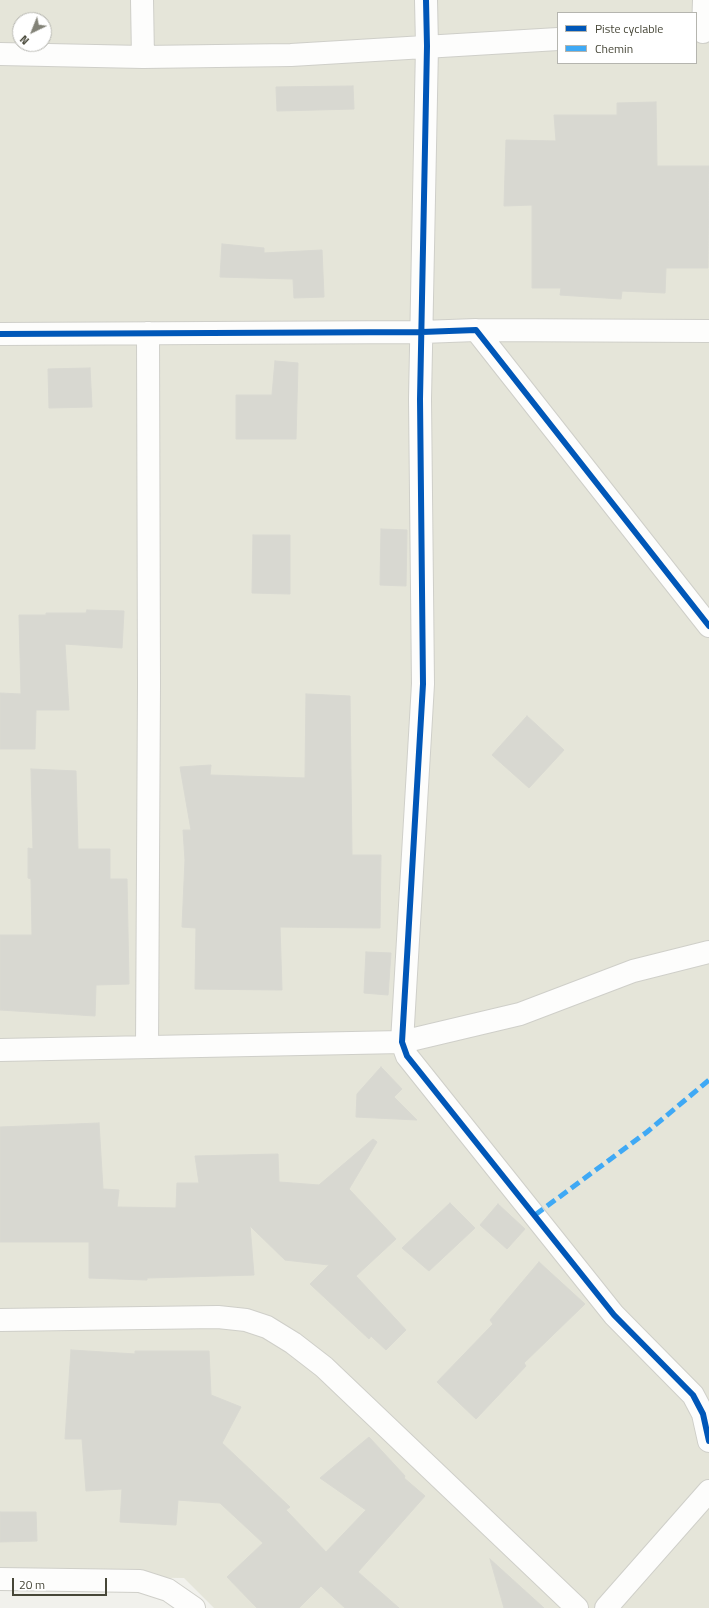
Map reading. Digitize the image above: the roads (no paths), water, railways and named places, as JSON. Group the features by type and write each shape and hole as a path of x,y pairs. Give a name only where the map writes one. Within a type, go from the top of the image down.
{"street":[{"path":"142,0 143,57"},
{"path":"426,0 427,46 420,399 423,684 402,1042 405,1053 415,1066 609,1310 694,1395 703,1414 709,1441"},
{"path":"703,32 704,0"},
{"path":"0,54 143,57 291,55 557,39"},
{"path":"476,330 709,626"},
{"path":"0,334 422,332 476,330 709,331"},
{"path":"147,1047 149,685 148,334"},
{"path":"0,1050 402,1042 520,1014 633,971 709,952"},
{"path":"0,1320 218,1317 246,1320 267,1327 293,1343 324,1367 577,1608"},
{"path":"606,1608 709,1491"},
{"path":"0,1579 140,1581 168,1590 194,1608"}]}
